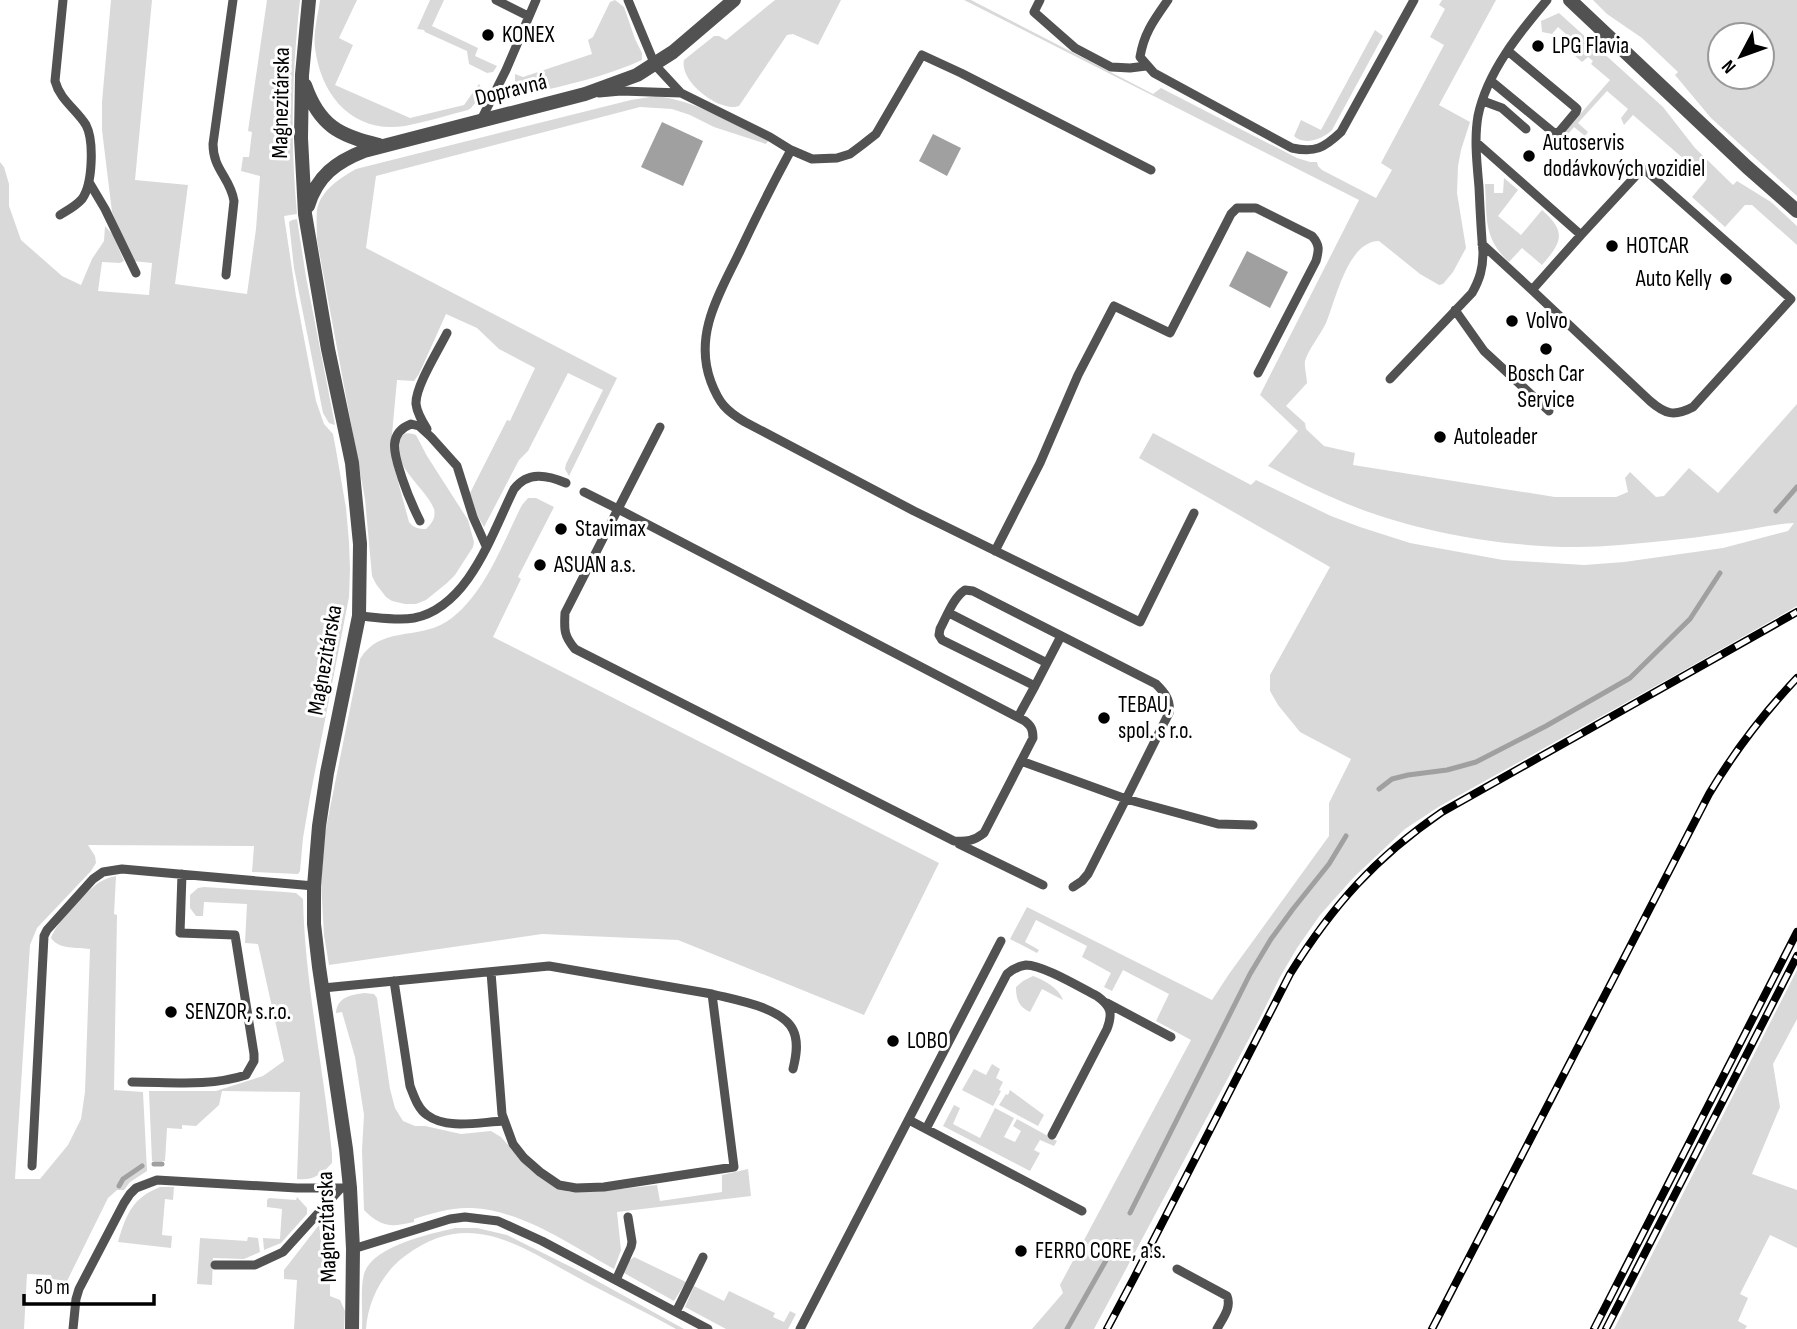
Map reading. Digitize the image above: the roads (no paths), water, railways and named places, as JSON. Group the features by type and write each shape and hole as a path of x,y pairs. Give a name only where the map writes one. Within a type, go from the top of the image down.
{"street":[{"name":"Magnezitárska","path":"309,0 302,75 301,138 305,214 328,349 352,463 360,544 359,616 327,773 314,886 314,925 354,1249 352,1329"},
{"name":"Dopravná","path":"305,214 311,194 327,172 348,158 364,151 585,94 637,75 673,52 734,0"},
{"path":"1570,0 1797,211"},
{"path":"302,75 311,101 319,115 330,126 360,141 384,146"}],"lane":[{"path":"60,215 82,198 89,182 91,156 88,128 63,99 55,81 63,0"},
{"path":"226,275 233,201 228,181 216,165 213,144 233,0"},
{"path":"496,0 528,16"},
{"path":"480,122 536,0"},
{"path":"628,0 655,65 681,93 812,159 837,158 850,153 876,134 922,55 1151,170"},
{"path":"1040,0 1034,12 1075,48 1111,67 1146,66"},
{"path":"1168,0 1146,32 1140,57 1146,66 1154,73 1292,148 1307,151 1318,149 1341,132 1414,0"},
{"path":"1390,379 1472,293 1479,281 1483,266 1478,116 1491,81 1508,51 1547,0"},
{"path":"1491,81 1554,133 1560,131 1577,109 1508,51"},
{"path":"585,94 621,91 681,93"},
{"path":"1483,101 1498,106 1527,129"},
{"path":"1477,143 1581,235"},
{"path":"791,150 721,291 708,324 704,343 707,370 720,403 730,413 995,551 1140,622 1194,513"},
{"path":"1482,244 1650,401 1661,410 1673,413 1684,412 1693,407 1794,295 1643,168 1532,290"},
{"path":"89,182 136,273"},
{"path":"995,551 1040,464 1078,375 1114,306 1170,333 1231,214 1237,208 1245,207 1256,208 1312,236 1318,243 1319,251 1258,373"},
{"path":"1455,310 1484,351 1549,411"},
{"path":"431,437 420,418 416,394 447,333"},
{"path":"420,521 407,494 394,455 397,435 403,427 411,424 419,426 457,466 473,517 486,546"},
{"path":"660,427 565,613 564,629 567,640 575,649 1043,885"},
{"path":"359,616 403,619 437,610 464,585 518,483 530,477 541,476 566,483"},
{"path":"584,492 1025,721 1033,730 1033,737 984,833 967,842 954,841"},
{"path":"1035,686 942,640 940,629 961,592 973,591 1156,684 1170,706 1169,713 1088,874 1073,887"},
{"path":"948,613 1047,663"},
{"path":"1018,717 1061,636"},
{"path":"1021,761 1126,799 1218,824 1253,825"},
{"path":"32,1166 44,936 93,879 103,873 122,869 314,886"},
{"path":"132,1082 230,1080 246,1075 254,1061 235,935 180,933 182,874"},
{"path":"800,1329 1001,941"},
{"path":"926,1129 1007,974 1014,968 1025,965 1037,967 1171,1037"},
{"path":"323,988 549,966 712,994 768,1009 785,1020 793,1030 796,1041 793,1069"},
{"path":"491,972 502,1114 513,1144 524,1158 559,1185 576,1188 604,1187 734,1167 712,994"},
{"path":"394,981 410,1086 425,1115 438,1121 458,1124 504,1121"},
{"path":"1052,1135 1107,1029 1111,1018 1106,1002"},
{"path":"909,1120 1082,1211"},
{"path":"73,1329 79,1289 124,1203 136,1188 157,1180 345,1188"},
{"path":"215,1265 255,1265 283,1252 345,1188"},
{"path":"354,1249 450,1219 465,1217 498,1221 542,1241 708,1329"},
{"path":"616,1280 632,1242 628,1217"},
{"path":"676,1312 703,1257"},
{"path":"1177,1269 1227,1296 1230,1302 1217,1329"}],"waterway":[{"path":"1776,511 1797,487"},
{"path":"1379,789 1392,779 1476,762 1630,678 1690,619 1720,573"},
{"path":"1130,1213 1250,974 1271,939 1329,864 1346,836"},
{"path":"154,1164 162,1164"},
{"path":"119,1186 123,1179 142,1166"},
{"path":"1067,1329 1117,1241"}],"railway":[{"path":"1107,1329 1290,974 1322,926 1357,884 1396,847 1442,812 1797,612"},
{"path":"1432,1329 1709,794 1750,734 1797,678"},
{"path":"1594,1329 1797,932"},
{"path":"1606,1329 1797,956"}],"place":[{"name":"KONEX","path":"488,35"},
{"name":"LPG Flavia","path":"1538,46"},
{"name":"Autoservis dodávkových vozidiel","path":"1529,156"},
{"name":"HOTCAR","path":"1612,246"},
{"name":"Auto Kelly","path":"1726,279"},
{"name":"Volvo","path":"1512,321"},
{"name":"Bosch Car Service","path":"1546,349"},
{"name":"Autoleader","path":"1440,437"},
{"name":"Stavimax","path":"561,529"},
{"name":"ASUAN a.s.","path":"540,565"},
{"name":"TEBAU, spol. s r.o.","path":"1104,718"},
{"name":"SENZOR, s.r.o.","path":"171,1012"},
{"name":"LOBO","path":"893,1041"},
{"name":"FERRO CORE, a.s.","path":"1021,1251"}]}
